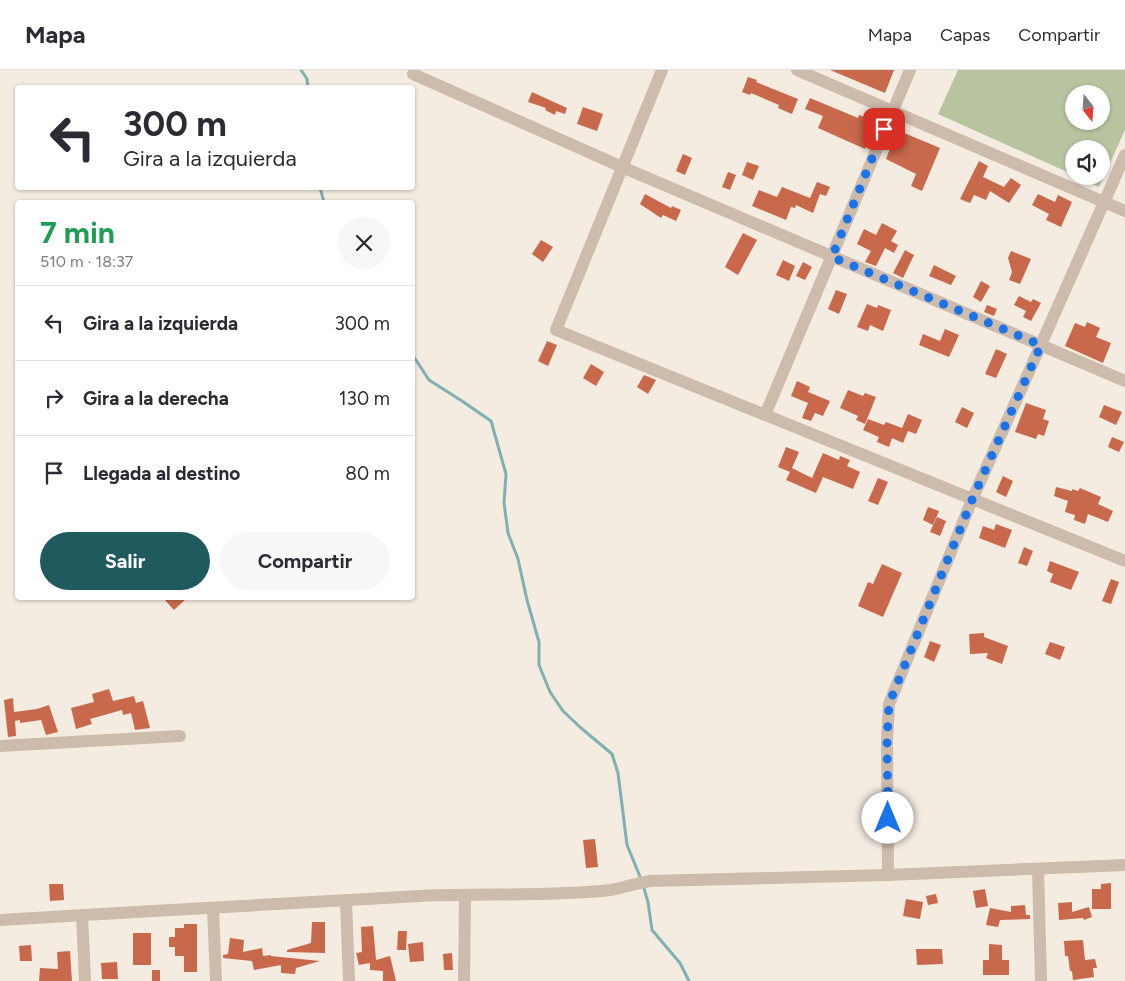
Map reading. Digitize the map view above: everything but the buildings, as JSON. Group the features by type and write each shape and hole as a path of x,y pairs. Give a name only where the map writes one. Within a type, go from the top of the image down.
{"street":[{"path":"662,70 556,330 1125,561"},
{"path":"797,70 1125,211"},
{"path":"765,416 910,70"},
{"path":"413,74 832,257 1125,381"},
{"path":"888,876 887,741 889,704 972,500 1125,155"},
{"path":"0,746 180,736"},
{"path":"0,920 422,896 574,893 612,890 636,883 650,882 888,876 1125,865"},
{"path":"1038,869 1042,981"},
{"path":"464,981 465,896"},
{"path":"346,901 349,981"},
{"path":"214,908 216,981"},
{"path":"82,915 86,981"}],"green space":[{"path":"958,70 1125,70 1125,130 1110,163 1110,140 1065,140 1065,171 938,114"}],"waterway":[{"path":"301,70 307,79 308,85"},
{"path":"321,190 323,200"},
{"path":"415,359 429,380 491,421 506,474 504,503 508,533 518,559 539,642 539,665 550,692 563,711 612,754 618,773 627,845 641,879"},
{"path":"643,885 648,902 652,930 680,963 689,981"}],"route":[{"path":"884,129 832,257 1041,345 972,500 889,704 887,741 888,818"}]}
